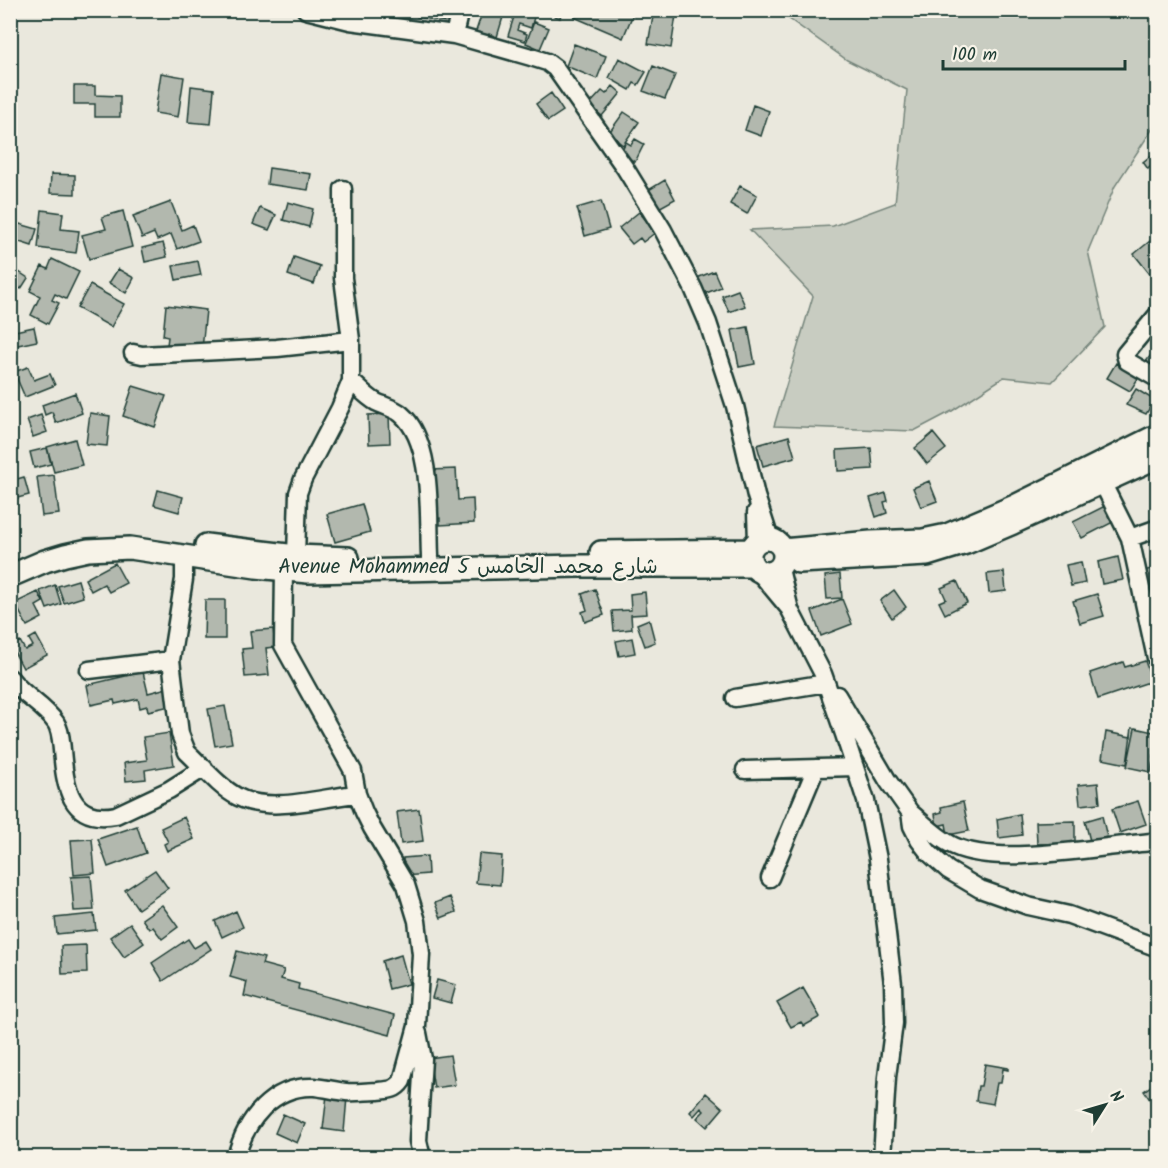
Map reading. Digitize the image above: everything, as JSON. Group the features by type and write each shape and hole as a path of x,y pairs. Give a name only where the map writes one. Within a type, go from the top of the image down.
{"main road":[{"name":"Avenue Mohammed 5 شارع محمد الخامس","path":"10,576 45,561 87,550 130,548 184,556 290,563 325,558 686,550 767,556 871,542 923,540 947,535 1015,506 1158,435"},
{"name":"Avenue Mohammed 5 شارع محمد الخامس","path":"10,561 69,540 89,536 128,534 333,572 579,566 767,556 927,555 946,550 1013,523 1158,457"}],"street":[{"path":"306,10 350,21 454,35 547,62 564,80 625,168 663,230 693,288 708,323 735,406 767,556 790,610 824,678 866,801 878,859 893,984 894,1023 887,1077 882,1158"},
{"path":"454,35 460,10"},
{"path":"236,1158 239,1145 253,1119 265,1103 277,1095 313,1087 348,1093 388,1090 399,1086 417,1026 421,954 417,921 406,885 372,828 357,794 353,771 283,645 298,493 351,381 351,340 343,278 343,189"},
{"path":"1158,314 1125,354 1127,362 1158,379"},
{"path":"133,353 142,355 277,348 351,340"},
{"path":"351,381 375,401 400,413 416,434 426,461 430,556"},
{"path":"1102,482 1130,538 1156,658"},
{"path":"1130,538 1158,528"},
{"path":"184,556 184,579 171,660 180,734 187,752 223,787 249,802 295,803 357,794"},
{"path":"89,670 171,660"},
{"path":"10,678 57,724 68,785 77,808 86,813 108,817 116,815 169,790 204,768"},
{"path":"735,698 824,678"},
{"path":"824,678 910,812 952,846 983,855 1014,856 1152,842"},
{"path":"745,770 855,767"},
{"path":"770,878 816,768"},
{"path":"910,812 912,826 928,852 948,870 980,889 1028,906 1069,915 1158,948"},
{"path":"417,1026 423,1059 418,1141 422,1158"},
{"path":"411,1158 418,1141"}],"shaded area":[{"path":"778,11 1157,11 1157,122 1115,186 1088,251 1105,327 1052,382 1004,377 952,411 914,431 774,426 813,296 750,230 833,226 895,203 907,90 847,60"}],"building":[{"path":"356,10 377,10 376,17 356,14"},
{"path":"418,10 447,10 445,22 417,17"},
{"path":"483,10 503,17 497,37 489,34 487,38 475,34"},
{"path":"516,10 536,10 531,28 519,24 517,30 527,34 525,41 508,36"},
{"path":"538,10 562,10 560,18"},
{"path":"576,10 625,10 633,14 623,38 574,17"},
{"path":"654,11 676,15 671,48 648,44"},
{"path":"534,22 549,28 540,49 526,43"},
{"path":"574,44 606,56 597,79 566,66"},
{"path":"619,58 646,72 638,85 634,83 630,90 609,78"},
{"path":"653,66 675,75 665,99 643,91"},
{"path":"161,73 184,77 178,117 155,113"},
{"path":"74,86 95,86 95,95 120,96 120,117 95,117 95,104 74,104"},
{"path":"191,86 214,89 211,124 188,122"},
{"path":"613,86 621,93 602,116 589,105 602,91 606,94"},
{"path":"551,93 563,111 548,121 536,104"},
{"path":"753,105 769,111 761,136 745,130"},
{"path":"624,112 639,122 623,145 608,134"},
{"path":"635,139 644,144 635,162 620,153 626,142 631,145"},
{"path":"1158,150 1158,174 1151,166 1148,169 1143,162"},
{"path":"269,168 311,174 308,190 267,184"},
{"path":"51,174 75,175 75,194 50,193"},
{"path":"665,180 675,199 657,209 647,191"},
{"path":"740,186 757,195 747,214 730,204"},
{"path":"601,201 609,229 585,236 577,208"},
{"path":"171,202 182,230 193,225 199,241 177,249 171,234 157,240 154,233 142,238 133,216"},
{"path":"288,202 313,209 309,227 283,220"},
{"path":"260,208 276,215 269,230 253,224"},
{"path":"42,210 63,213 61,229 79,231 76,253 38,248"},
{"path":"123,211 132,247 89,259 82,235 106,229 102,217"},
{"path":"639,212 656,232 643,242 640,238 632,244 619,228"},
{"path":"10,216 17,218 16,223 37,229 32,246 10,239"},
{"path":"1150,241 1158,251 1158,266 1149,273 1134,254"},
{"path":"163,243 167,257 145,262 142,248"},
{"path":"294,257 320,266 314,284 288,275"},
{"path":"52,259 79,272 66,299 55,294 52,300 59,303 48,324 31,315 40,296 30,291 42,266 48,269"},
{"path":"198,261 201,275 176,280 173,266"},
{"path":"10,266 28,278 21,289 12,283 10,285"},
{"path":"118,269 134,278 126,293 109,283"},
{"path":"714,271 721,287 704,294 697,278"},
{"path":"90,285 124,304 111,327 77,308"},
{"path":"738,290 745,306 729,312 722,296"},
{"path":"166,305 206,310 202,349 167,345 168,337 163,336"},
{"path":"34,327 37,341 13,346 10,332"},
{"path":"748,327 755,364 739,367 732,330"},
{"path":"1158,345 1158,372 1145,363"},
{"path":"1116,363 1139,377 1130,391 1107,378"},
{"path":"28,367 34,380 50,374 55,385 25,397 14,372"},
{"path":"133,386 166,396 155,427 123,416"},
{"path":"1136,389 1154,400 1146,414 1126,405"},
{"path":"75,393 82,413 56,423 52,412 45,415 42,405"},
{"path":"90,413 110,416 107,446 86,444"},
{"path":"389,414 390,443 369,444 368,415"},
{"path":"41,415 47,432 33,437 27,420"},
{"path":"933,433 946,449 927,464 915,448"},
{"path":"789,436 795,457 763,466 757,445"},
{"path":"75,439 82,465 54,472 47,447"},
{"path":"47,448 51,464 34,468 30,452"},
{"path":"871,448 873,469 838,471 837,450"},
{"path":"456,469 458,500 473,499 474,523 440,525 440,518 433,519 431,470"},
{"path":"54,475 59,514 42,516 37,477"},
{"path":"24,477 29,495 10,500 10,481"},
{"path":"929,481 937,501 921,507 913,488"},
{"path":"158,490 183,497 179,512 154,505"},
{"path":"886,493 888,501 884,502 887,513 876,517 870,498"},
{"path":"362,504 370,532 335,542 327,514"},
{"path":"1109,504 1117,520 1082,538 1073,522"},
{"path":"1118,557 1123,580 1102,584 1098,562"},
{"path":"1081,562 1085,583 1071,586 1066,565"},
{"path":"115,563 126,583 109,592 104,584 91,591 85,579"},
{"path":"1158,567 1158,605 1154,606 1144,571"},
{"path":"1004,572 1006,591 989,593 987,574"},
{"path":"840,574 842,598 827,599 825,576"},
{"path":"78,580 83,597 64,603 58,586"},
{"path":"957,581 967,603 945,614 939,602 946,599 941,588"},
{"path":"55,585 61,604 47,609 40,591"},
{"path":"595,589 604,615 585,622 582,612 587,610 582,594"},
{"path":"894,590 906,607 892,618 880,601"},
{"path":"38,592 43,602 36,606 42,618 27,626 15,603"},
{"path":"645,592 647,614 631,615 632,629 614,631 612,611 631,610 630,594"},
{"path":"1097,594 1104,616 1080,623 1073,601"},
{"path":"842,599 852,624 821,636 812,611"},
{"path":"205,600 225,600 225,639 204,639"},
{"path":"649,619 655,642 645,646 637,624"},
{"path":"273,629 275,647 266,648 269,675 245,677 242,649 252,648 250,631"},
{"path":"36,635 47,655 23,668 11,646 20,641 25,650 33,646 29,639"},
{"path":"632,638 635,653 619,656 616,641"},
{"path":"1145,661 1152,681 1098,699 1090,673 1123,662 1125,667"},
{"path":"143,672 148,693 167,688 170,706 148,711 147,706 140,708 138,699 115,704 114,700 91,705 87,685"},
{"path":"225,706 232,743 215,746 208,709"},
{"path":"1135,728 1158,733 1151,772 1127,767"},
{"path":"1106,732 1131,737 1127,764 1102,759"},
{"path":"169,733 174,765 145,770 146,779 126,781 124,763 147,760 143,737"},
{"path":"1098,783 1100,803 1080,805 1078,785"},
{"path":"1138,801 1146,824 1120,833 1112,809"},
{"path":"963,802 969,831 948,835 946,824 937,826 935,814 942,812 941,807"},
{"path":"419,809 423,841 401,844 397,812"},
{"path":"1020,814 1022,835 999,838 997,819"},
{"path":"1102,816 1107,837 1090,841 1085,821"},
{"path":"184,817 194,839 167,851 164,844 168,842 161,828"},
{"path":"1075,821 1075,843 1037,844 1036,822"},
{"path":"137,826 146,853 108,867 98,839"},
{"path":"92,839 95,873 74,875 71,840"},
{"path":"479,854 502,856 500,885 476,883"},
{"path":"427,856 428,874 404,876 403,858"},
{"path":"155,870 168,888 138,909 125,890"},
{"path":"91,876 94,910 74,911 71,877"},
{"path":"450,897 456,912 441,918 435,903"},
{"path":"162,905 178,927 162,939 153,927 149,929 142,919"},
{"path":"236,911 243,927 222,937 215,921"},
{"path":"94,914 96,930 57,934 55,918"},
{"path":"130,923 144,943 124,957 110,937"},
{"path":"188,939 194,948 206,941 211,949 163,981 152,963"},
{"path":"86,945 87,973 62,974 61,946"},
{"path":"237,951 264,958 262,964 284,970 281,979 299,984 298,989 395,1015 390,1035 244,996 247,982 230,977"},
{"path":"401,955 409,984 389,989 382,961"},
{"path":"437,980 456,985 451,1003 432,998"},
{"path":"803,988 820,1017 804,1026 801,1022 791,1027 777,1003"},
{"path":"450,1055 455,1085 434,1088 429,1058"},
{"path":"985,1064 1008,1068 1008,1070 1003,1069 1001,1083 997,1083 993,1104 976,1101"},
{"path":"1158,1081 1158,1111 1144,1091"},
{"path":"706,1093 723,1108 707,1127 697,1118 704,1111 701,1108 694,1116 690,1112"},
{"path":"327,1095 347,1097 344,1132 323,1129"},
{"path":"283,1114 305,1124 297,1143 275,1133"},
{"path":"353,1151 367,1158 350,1158"}]}
